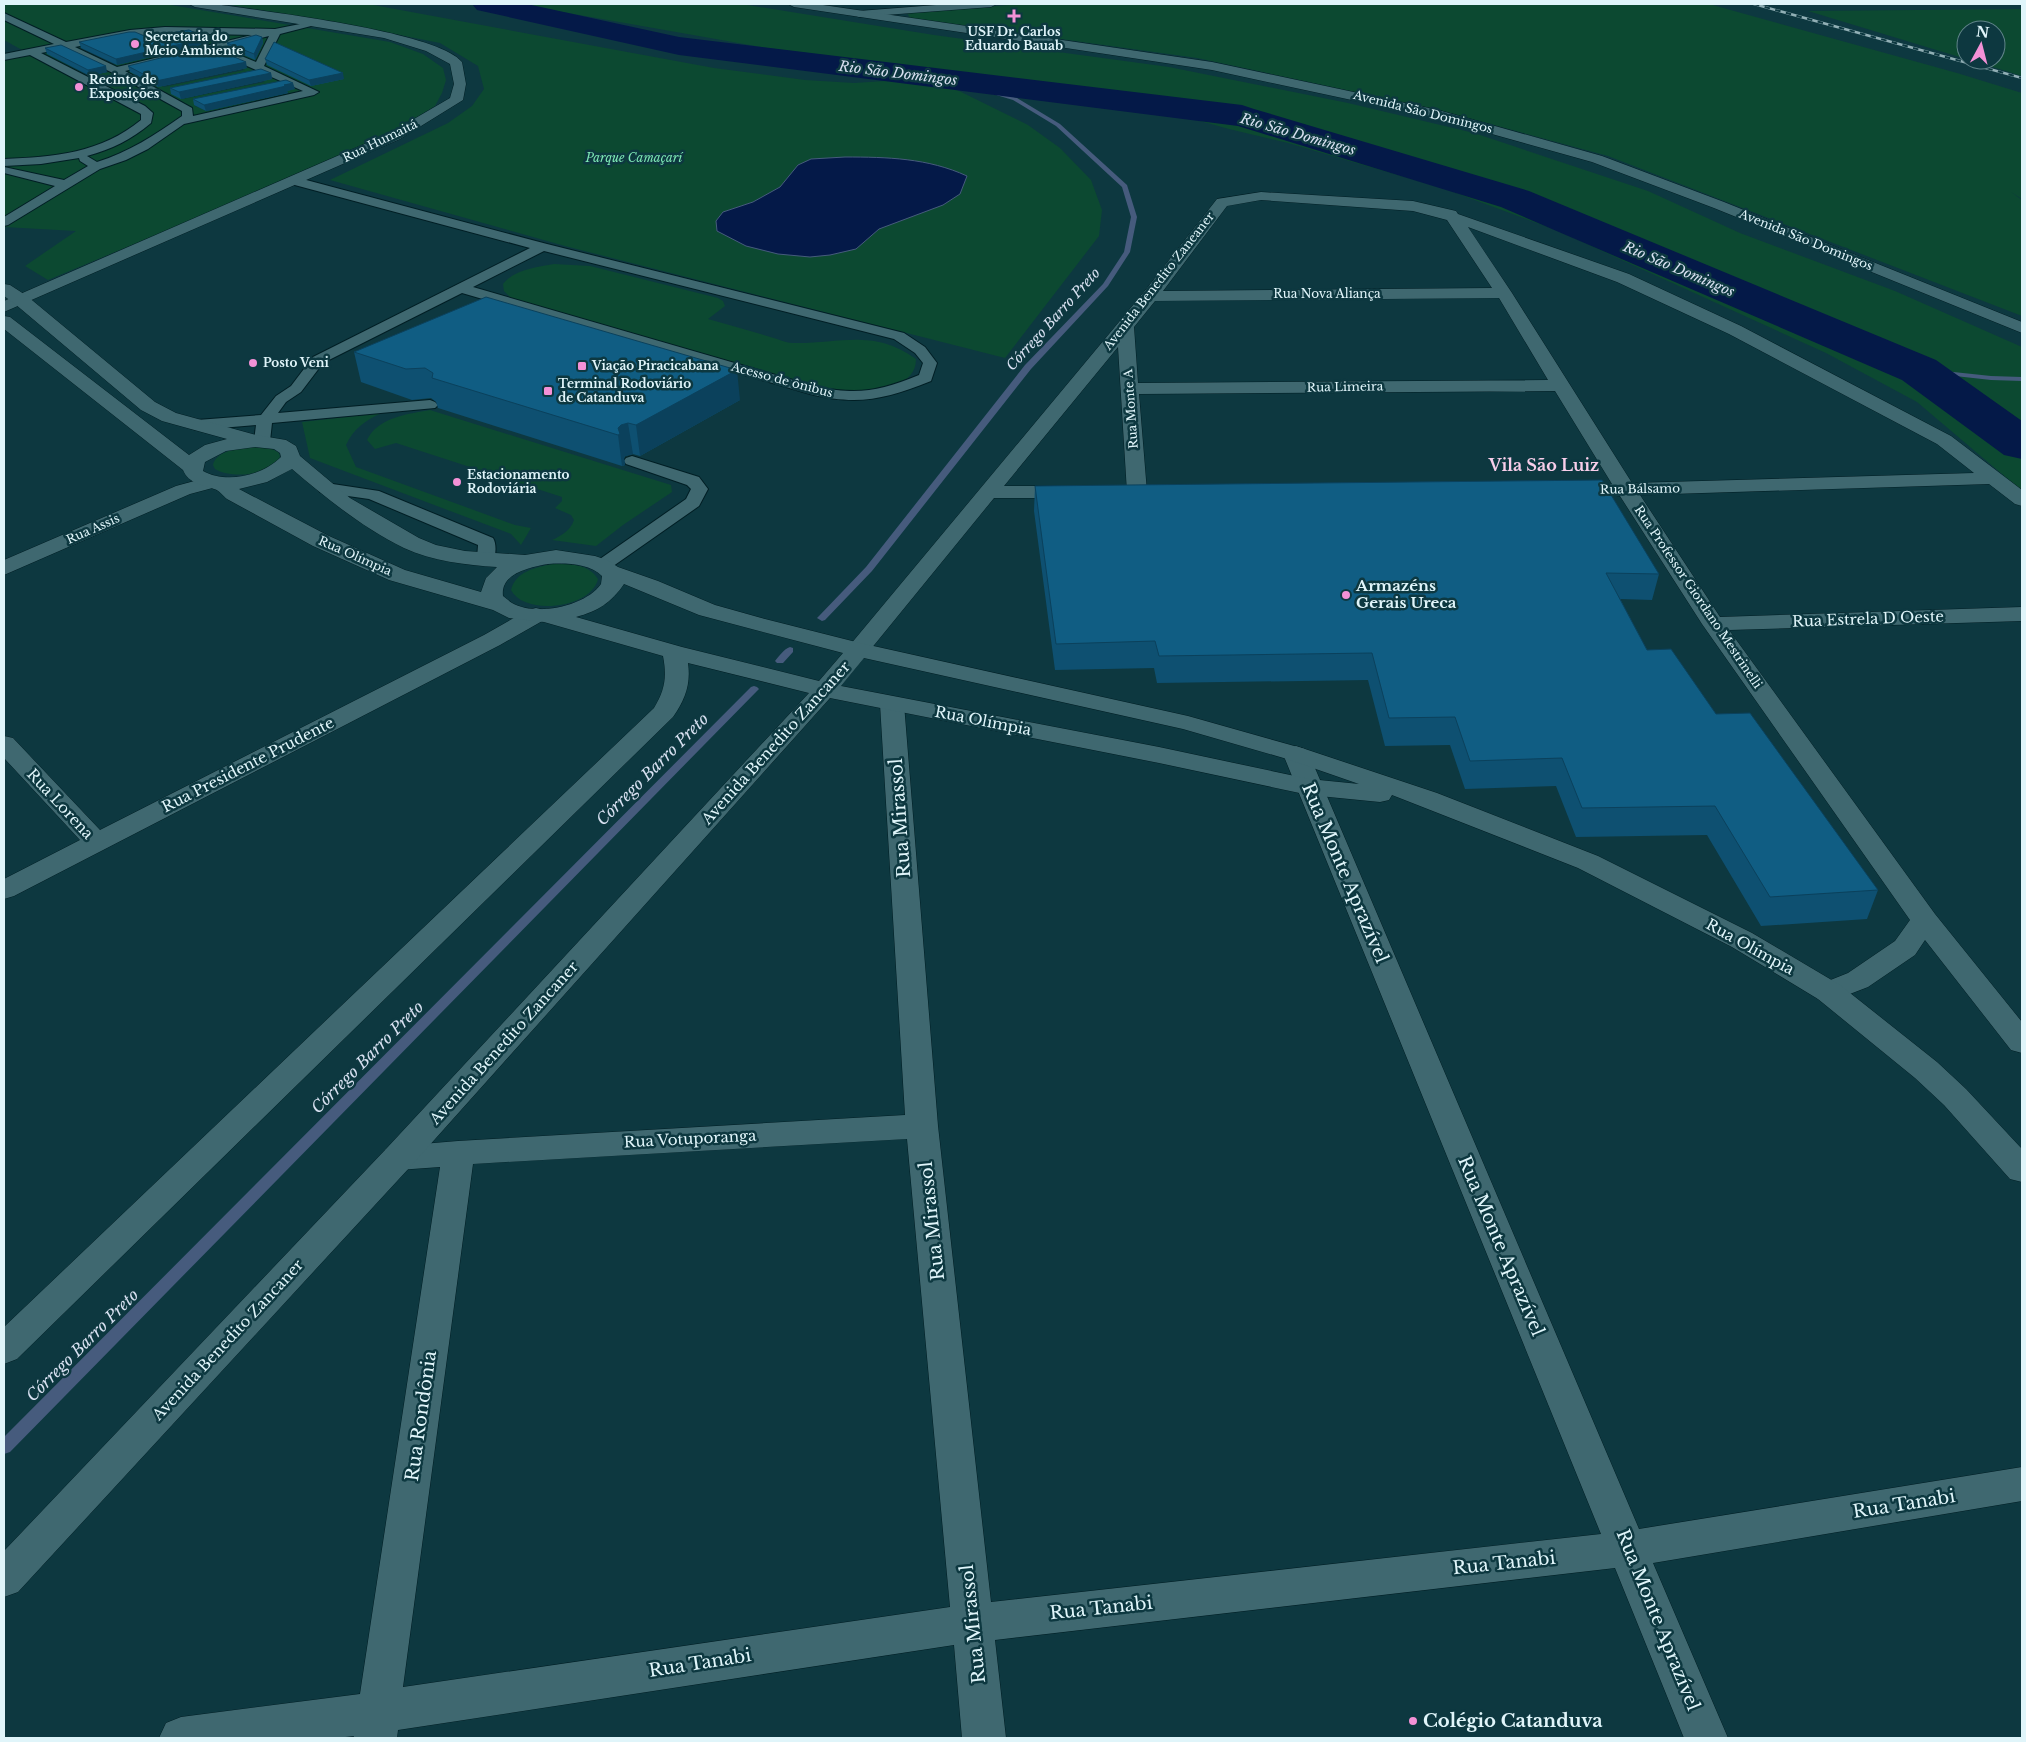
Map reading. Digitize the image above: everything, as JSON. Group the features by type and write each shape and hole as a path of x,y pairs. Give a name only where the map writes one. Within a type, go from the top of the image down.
{"street":[{"name":"Rua Humaitá","path":"12,304 394,136 456,100 460,84 456,62 430,48 386,35 195,4"},
{"name":"Avenida São Domingos","path":"794,4 1212,66 1321,88 1479,125 1597,158 1719,205 2022,328"},
{"path":"859,14 991,4"},
{"name":"Avenida Benedito Zaneaner","path":"987,492 1150,296 1222,202 1261,196 1413,206 1451,214"},
{"path":"1451,214 1624,278 1735,330 1944,440 2022,500"},
{"name":"Rua Professor Giordano Mestrinelli","path":"1451,214 1504,293 1626,490 1713,624 1925,920 2022,1043"},
{"path":"4,289 12,304 148,406 169,417 272,446 343,502 411,543 456,556 526,562"},
{"name":"Rua Nova Aliança","path":"1150,296 1504,293"},
{"name":"Rua Olímpia","path":"4,321 201,480 234,495 295,528 388,571 522,614 540,615 674,652 826,690 1309,786 1428,799"},
{"name":"Rua Monte A","path":"987,492 1127,492 1129,389 1125,326"},
{"name":"Rua Limeira","path":"1129,389 1560,385"},
{"path":"221,446 272,446 286,465 274,473 258,479 201,480 196,460 207,452 221,446"},
{"name":"Rua Bálsamo","path":"1596,490 1994,478"},
{"name":"Rua Assis","path":"4,568 201,480"},
{"name":"Avenida Benedito Zancaner","path":"4,1579 398,1158 826,690 987,492"},
{"name":"Rua Olímpia","path":"526,562 556,557 574,557 590,560 606,569 707,610 858,650 1188,722 1296,754 1428,799 1588,862 1742,940 1829,992 1926,1070 1955,1097 2022,1170"},
{"path":"492,640 501,606 493,598 491,590 494,582 513,567 526,562"},
{"path":"540,615 578,610 598,600 610,588 613,580 606,569"},
{"name":"Rua Estrela D Oeste","path":"1713,624 2022,614"},
{"name":"Rua Presidente Prudente","path":"4,890 540,615"},
{"path":"4,1350 664,712 677,691 679,677 674,652"},
{"name":"Rua Mirassol","path":"892,704 922,1126 984,1738"},
{"name":"Rua Lorena","path":"4,743 96,842"},
{"name":"Rua Monte Aprazível","path":"1296,754 1706,1738"},
{"path":"1829,992 1858,980 1905,948 1925,920"},
{"name":"Rua Votuporanga","path":"458,1153 922,1126"},
{"path":"398,1158 458,1153"},
{"name":"Rua Rondônia","path":"377,1725 458,1153"},
{"name":"Rua Tanabi","path":"181,1738 377,1725 973,1623 1628,1549 2022,1484"}],"lane":[{"path":"4,16 117,71 188,110 187,117 156,141 127,157 96,166 4,222"},
{"path":"117,71 312,23"},
{"path":"4,57 130,34 165,30 276,32"},
{"path":"260,69 276,32"},
{"path":"180,122 314,92 212,47"},
{"path":"4,162 76,155 127,138 147,121 147,112 32,52"},
{"path":"4,66 20,66"},
{"path":"39,66 66,70"},
{"path":"243,74 260,69"},
{"path":"270,85 288,81"},
{"path":"156,92 175,88"},
{"path":"178,104 197,100"},
{"path":"76,155 96,166"},
{"path":"4,170 64,184"},
{"path":"295,181 542,247"},
{"path":"265,420 282,400 296,389 318,360 542,247"},
{"name":"Acesso de ônibus","path":"461,288 815,391 846,397 891,392 926,378 930,363 920,350 899,336 542,247"},
{"path":"272,446 295,418 296,389"},
{"path":"197,425 430,405"},
{"path":"265,420 272,446"},
{"path":"606,569 693,502 700,489 693,481 632,461"},
{"path":"326,488 373,495 487,542 486,559"}],"green space":[{"path":"4,4 165,4 390,42 423,54 443,68 446,80 435,106 374,144 48,280 25,266 76,231 4,227 4,54 22,50 4,40","holes":["111,41 147,57 111,65 77,48","71,52 109,72 88,76 51,56","234,65 245,70 164,87 154,81","253,76 265,82 183,99 172,93","277,88 289,93 206,111 195,106"]},
{"name":"Parque Camaçarí","path":"225,4 368,4 714,68 805,80 854,83 901,80 949,86 1028,125 1060,148 1091,180 1102,210 1099,236 1005,358 565,246 330,180 448,123 472,106 484,89 478,66 440,43","holes":["780,187 879,229 856,249 723,212 753,202"]},
{"path":"517,4 741,4 934,35 1169,67 1348,103 1474,133 1648,191 1740,233 1895,291 2022,347 2022,491 1917,402 1826,353 1558,231 1445,189 1288,143 1229,129 1073,86 767,48"},
{"path":"1020,4 1709,4 2022,93 2022,199 2011,192 2022,200 2022,316 1608,156 1439,110 1197,58 910,18 907,13"},
{"path":"2022,9 2022,76 2002,70 2006,70 2006,20 1956,20 1956,56 1808,11"},
{"path":"554,264 590,266 718,298 723,301 725,306 708,319 787,342 810,343 856,340 885,344 900,349 916,359 913,371 906,379 896,385 869,390 831,390 511,298 504,291 503,284 513,275 540,266"},
{"path":"430,410 671,485 672,492 596,546 552,540 568,530 574,520 571,515 555,508 562,501 562,497 396,443 375,449 367,440 378,426 386,421 403,415"},
{"path":"381,413 360,426 346,445 356,467 515,525 531,528 521,545 511,534 310,458 302,422"},
{"path":"246,447 271,449 279,453 280,457 268,468 250,474 231,474 215,469 213,465 222,454"},
{"path":"552,564 584,567 598,579 593,589 583,597 571,603 557,606 542,606 529,603 518,598 511,590 517,578 522,574"}],"water":[{"path":"845,157 892,158 922,162 937,165 967,176 960,194 943,205 879,229 856,249 830,255 810,257 778,254 746,246 717,231 716,221 723,212 753,202 780,187 798,165 811,159"}],"building":[{"path":"189,30 207,38 116,59 79,42 129,32 135,32 147,37"},
{"path":"256,35 262,37 254,54 227,43"},
{"path":"274,42 343,73 309,80 265,59"},
{"path":"61,45 106,66 88,70 45,48"},
{"path":"209,46 246,62 156,81 128,66"},
{"path":"261,69 271,73 179,92 170,88"},
{"path":"286,80 293,83 204,105 193,99"},
{"path":"486,297 737,370 636,425 628,423 621,425 618,428 620,434 618,435 432,378 433,373 425,368 406,369 354,352"},
{"path":"1602,480 1659,574 1606,573 1647,650 1671,649 1716,714 1750,713 1878,890 1770,897 1715,806 1582,808 1562,758 1470,761 1455,717 1389,718 1372,653 1159,656 1155,641 1056,644 1035,486"}],"waterway":[{"name":"Rio São Domingos","path":"487,4 679,46 1242,116 1515,199 1919,370 2022,444"},
{"name":"Córrego Barro Preto","path":"822,618 869,569 1028,367 1106,285 1127,252 1134,217 1125,186 1058,125 1015,99 948,79"},
{"path":"1919,370 1991,378 2022,379"},
{"name":"Córrego Barro Preto","path":"780,661 790,650"},
{"name":"Córrego Barro Preto","path":"4,1447 754,689"}],"railway":[{"path":"1754,4 2022,78"}],"place":[{"name":"USF Dr. Carlos Eduardo Bauab","path":"1014,16"},
{"name":"Secretaria do Meio Ambiente","path":"135,44"},
{"name":"Recinto de Exposições","path":"79,87"},
{"name":"Posto Veni","path":"253,363"},
{"name":"Viação Piracicabana","path":"582,366"},
{"name":"Terminal Rodoviário de Catanduva","path":"548,391"},
{"name":"Estacionamento Rodoviária","path":"457,482"},
{"name":"Armazéns Gerais Ureca","path":"1346,595"},
{"name":"Colégio Catanduva","path":"1413,1721"}],"district":[{"name":"Vila São Luiz","path":"1544,465"}]}
